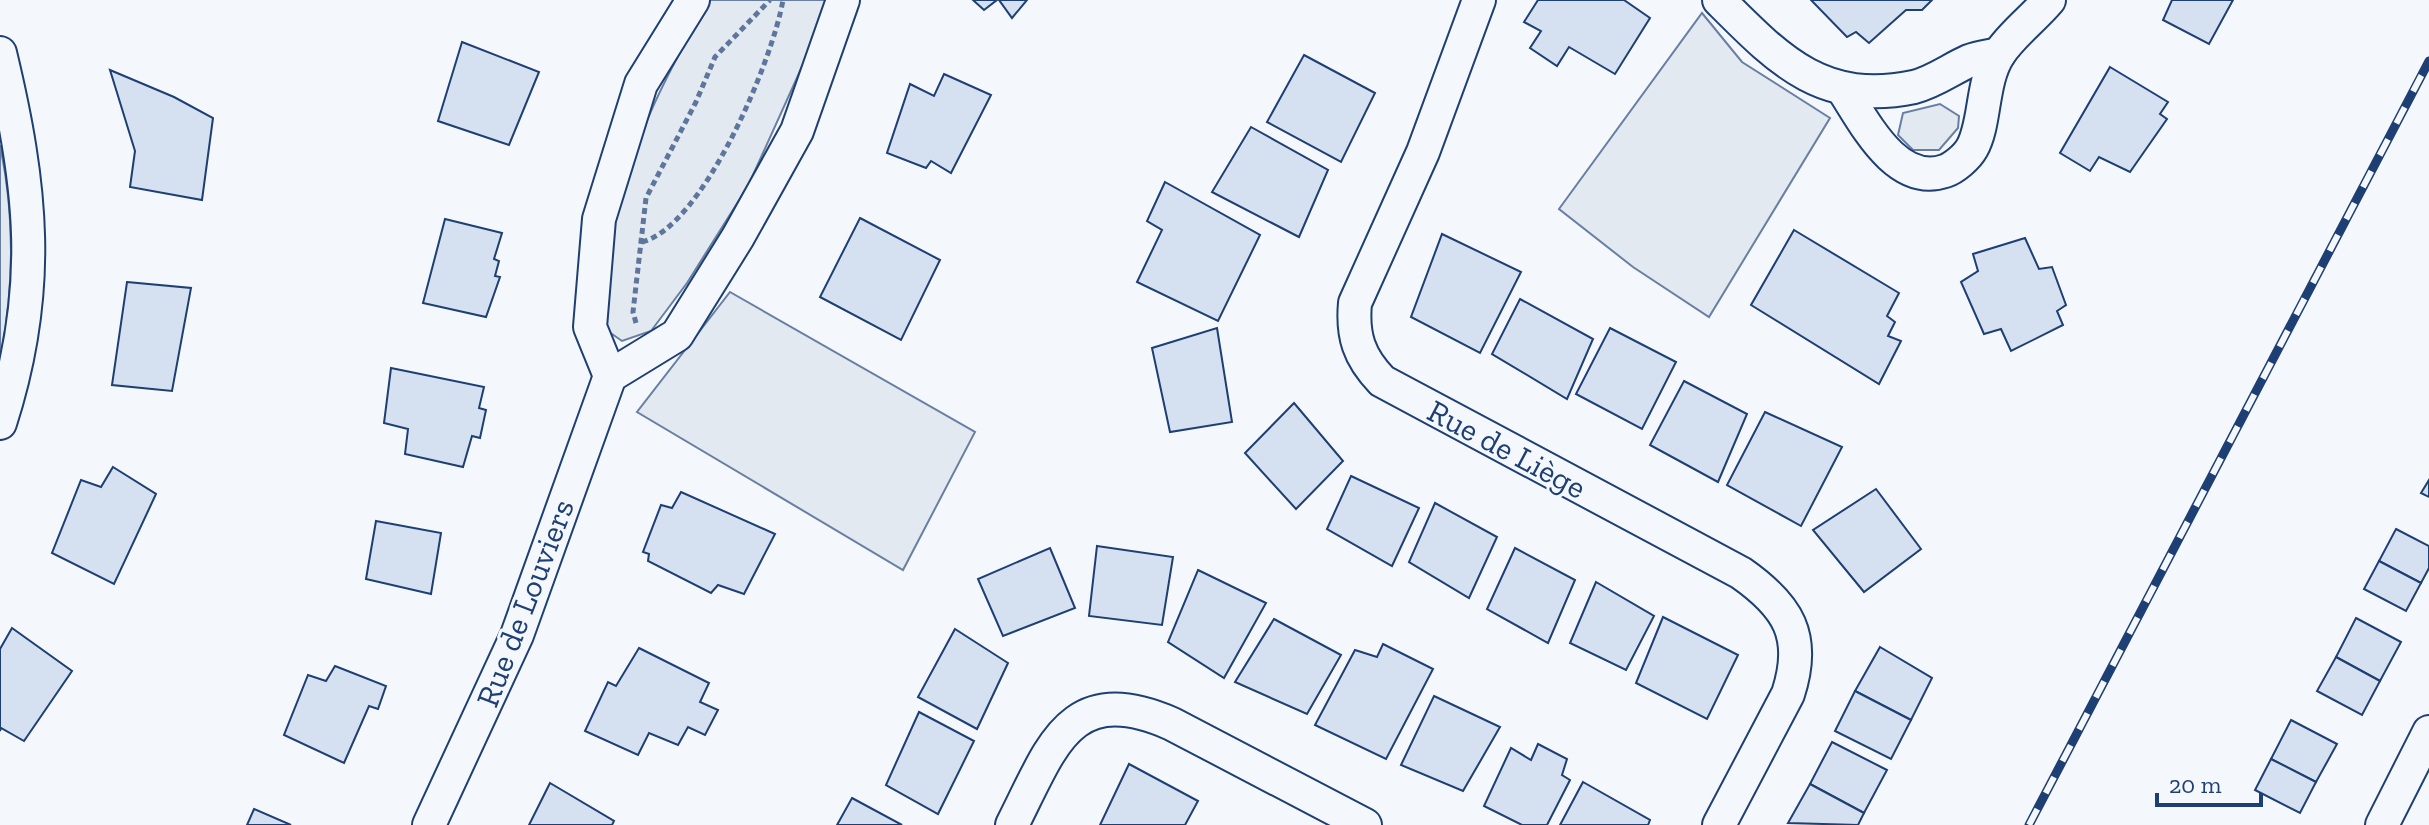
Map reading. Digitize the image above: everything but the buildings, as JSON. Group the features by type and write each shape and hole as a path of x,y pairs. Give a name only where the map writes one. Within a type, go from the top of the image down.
{"street":[{"path":"693,0 641,84 599,219 590,327 610,376 677,335 731,249 797,131 843,0"},
{"name":"Rue de Liège","path":"1479,0 1423,152 1355,303 1357,345 1368,367 1382,381 1741,573 1777,602 1794,635 1794,674 1788,694 1719,825"},
{"path":"1719,0 1770,51 1819,83 1844,91 1916,87 1971,60 1999,54"},
{"path":"1844,91 1885,150 1907,169 1930,176 1952,169 1973,147 1984,95 1999,54 2049,0"},
{"path":"0,53 21,143 30,257 16,367 0,423"},
{"name":"Rue de Louviers","path":"429,825 517,635 610,376"},
{"path":"1012,825 1055,744 1071,725 1105,708 1144,712 1172,724 1365,825"},
{"path":"2382,825 2429,732"}],"path":[{"path":"637,327 633,312 646,198 696,102 715,57 770,0"},
{"path":"642,242 655,238 699,193 727,148 769,58 783,0"}],"shaded area":[{"path":"710,0 827,0 805,60 748,186 687,283 651,331 622,341 605,329 612,237 627,174 663,85"},
{"path":"1702,13 1742,62 1830,118 1709,317 1633,267 1559,209"},
{"path":"1940,104 1959,116 1958,128 1939,150 1913,150 1898,135 1903,113"},
{"path":"0,145 8,199 11,252 8,306 0,360"},
{"path":"730,292 975,432 903,570 637,412"}],"railway":[{"path":"2029,825 2429,61"}]}
